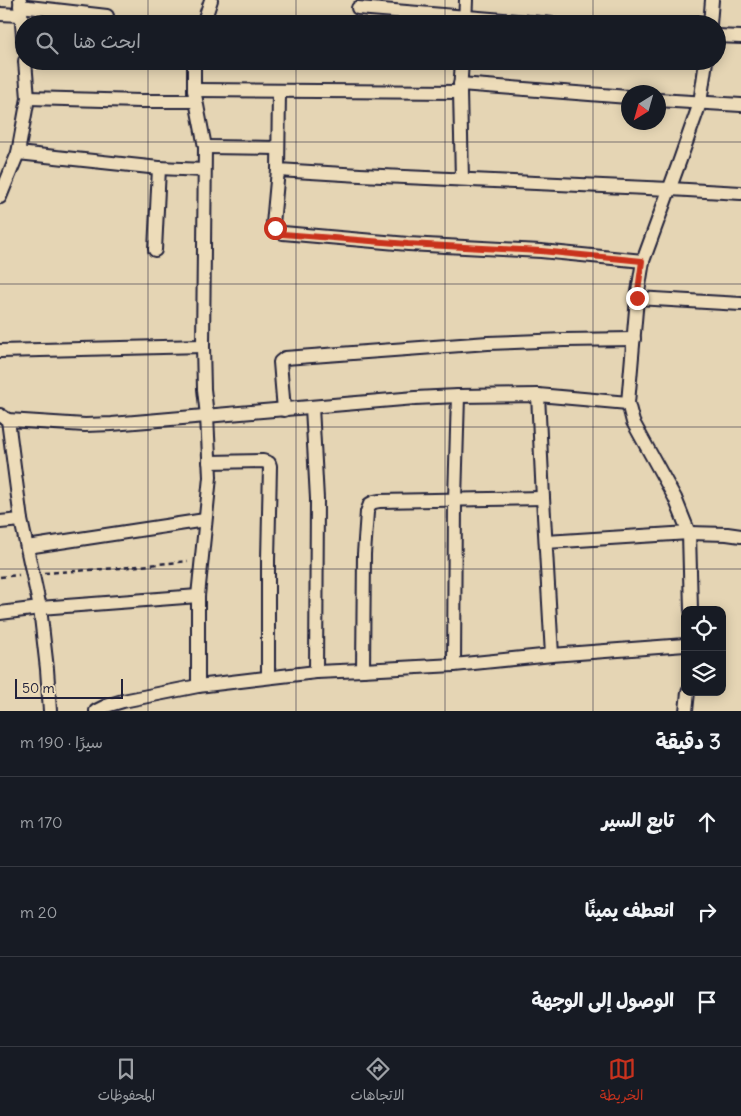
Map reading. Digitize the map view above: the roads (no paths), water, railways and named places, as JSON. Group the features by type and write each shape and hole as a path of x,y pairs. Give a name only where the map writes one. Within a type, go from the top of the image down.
{"street":[{"path":"206,15 211,0"},
{"path":"466,0 466,15"},
{"path":"711,15 712,0"},
{"path":"0,14 20,7 97,15"},
{"path":"358,8 421,15"},
{"path":"726,36 741,37"},
{"path":"0,197 18,153 28,98 26,70"},
{"path":"194,70 195,95 205,147 204,389 208,416 210,477 198,596 198,686"},
{"path":"461,70 462,179"},
{"path":"691,606 688,533 675,498 633,422 628,403 642,261 700,103 705,70"},
{"path":"28,98 141,101 195,95 460,88 621,97"},
{"path":"279,92 278,170 274,224 277,231 283,234 408,244 541,251 642,261"},
{"path":"666,101 741,105"},
{"path":"205,147 278,148"},
{"path":"18,153 159,168 204,170"},
{"path":"156,250 159,168"},
{"path":"278,170 741,193"},
{"path":"637,298 741,304"},
{"path":"284,410 280,362 284,358 488,343 634,340"},
{"path":"0,351 204,346"},
{"path":"50,711 40,608 6,444 4,417 85,425 112,424 458,396 538,395 628,403"},
{"path":"538,395 552,655"},
{"path":"454,666 458,396"},
{"path":"312,407 317,499 316,672"},
{"path":"209,462 263,461 270,466 268,677"},
{"path":"363,670 364,554 368,508 374,502 543,498"},
{"path":"0,522 21,520"},
{"path":"27,547 205,520"},
{"path":"546,542 688,533 741,536"},
{"path":"0,613 40,608 198,596"},
{"path":"96,711 123,701 198,686 268,677 316,672 454,666 552,655 681,645"},
{"path":"686,711 688,696"}]}
